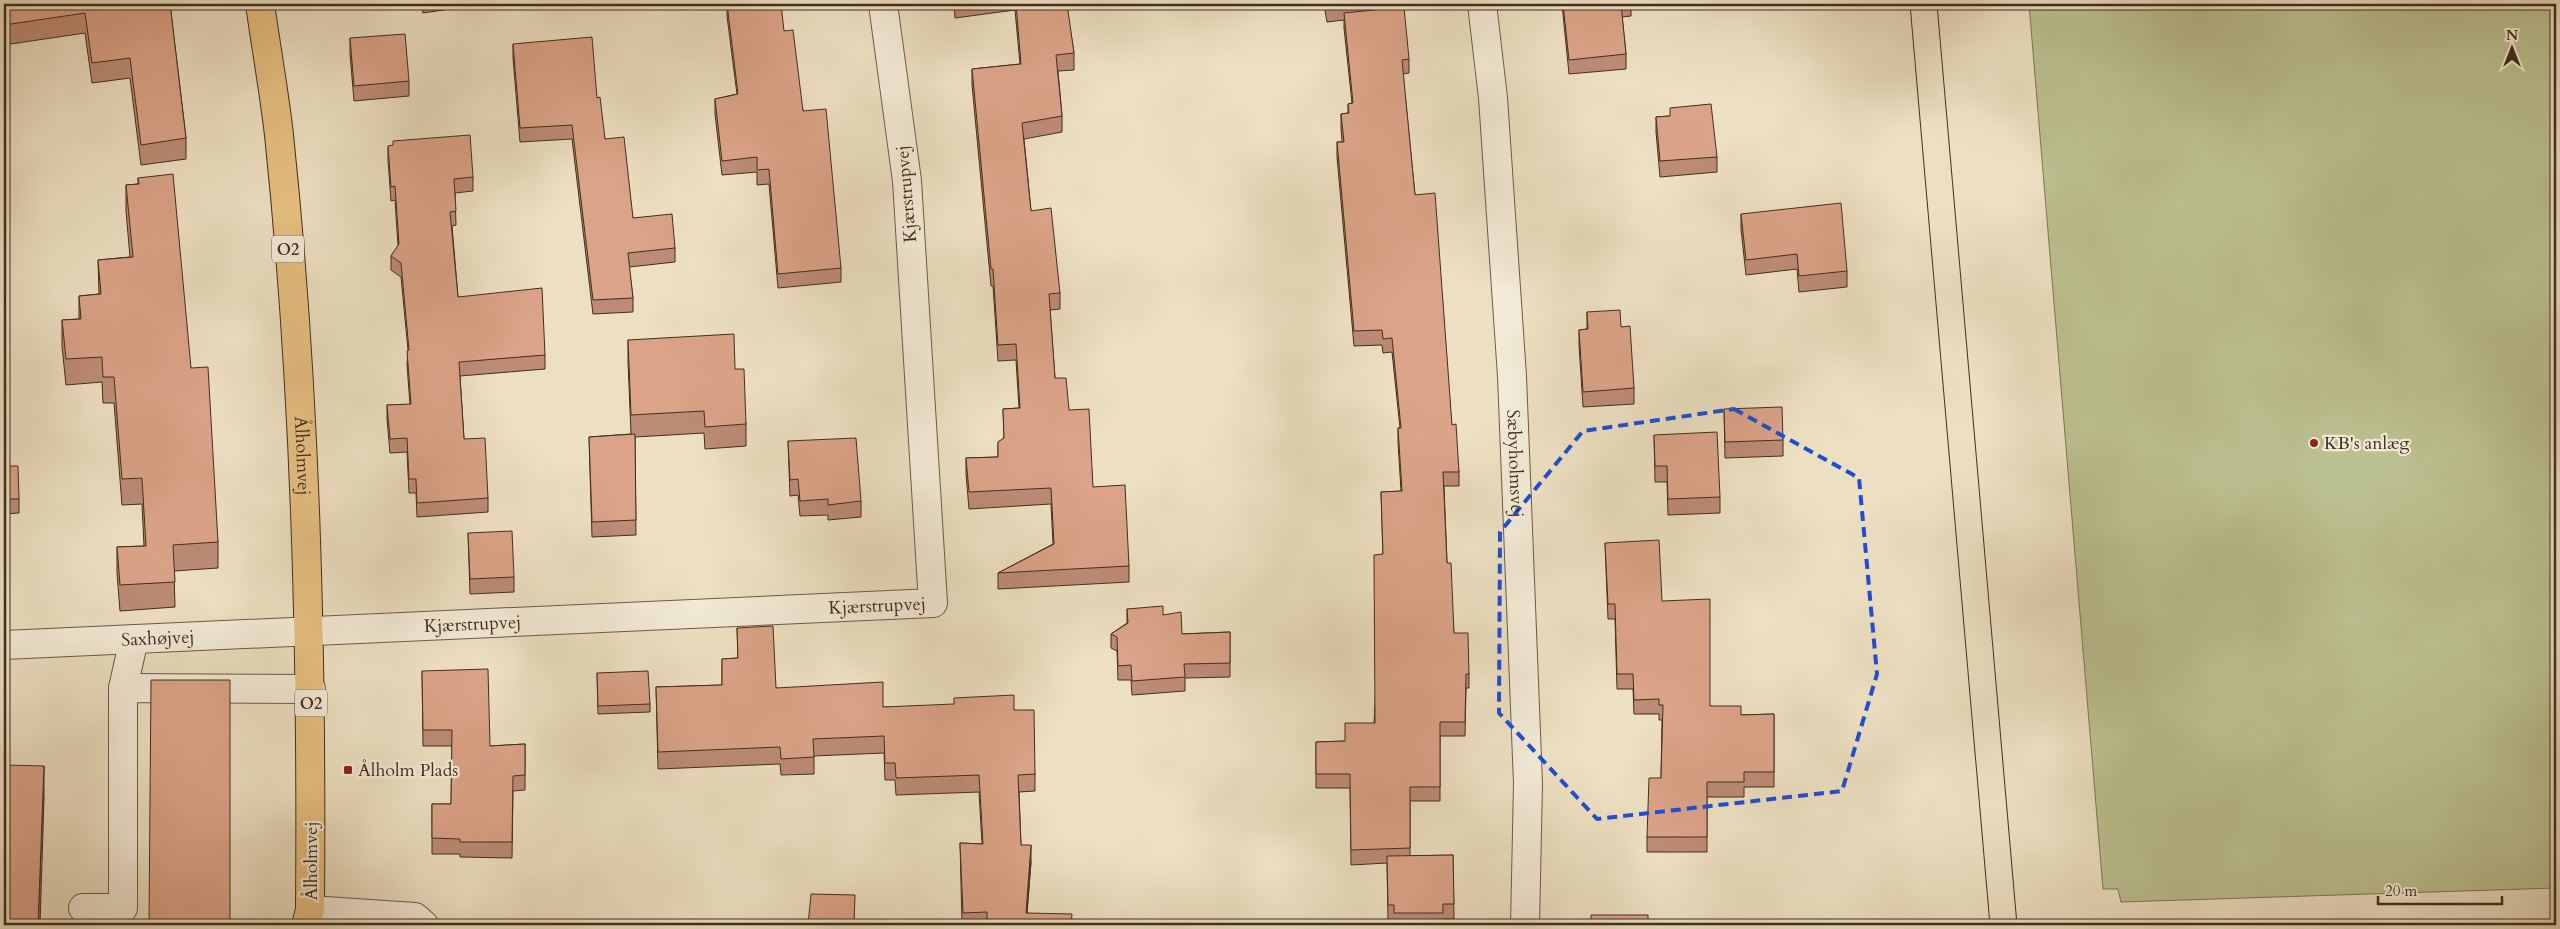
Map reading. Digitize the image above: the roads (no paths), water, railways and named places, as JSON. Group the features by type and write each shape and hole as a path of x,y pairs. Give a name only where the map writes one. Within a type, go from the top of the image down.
{"main road":[{"name":"Ålholmvej","path":"260,4 279,134 295,326 310,630 310,920"}],"street":[{"name":"Kjærstrupvej","path":"310,630 933,602 907,181 883,4"},
{"name":"Sæbyholmsvej","path":"1482,4 1493,98 1512,376 1528,784 1524,925"},
{"name":"Saxhøjvej","path":"4,646 310,630"},
{"path":"83,908 123,908 123,688 134,639"},
{"path":"123,688 311,689"},
{"path":"310,920 415,917 424,925"}],"tram line":[{"path":"1910,4 1990,925"},
{"path":"1937,4 2017,925"}],"place":[{"name":"KB's anlæg","path":"2314,443"},
{"name":"Ålholm Plads","path":"348,770"}]}
